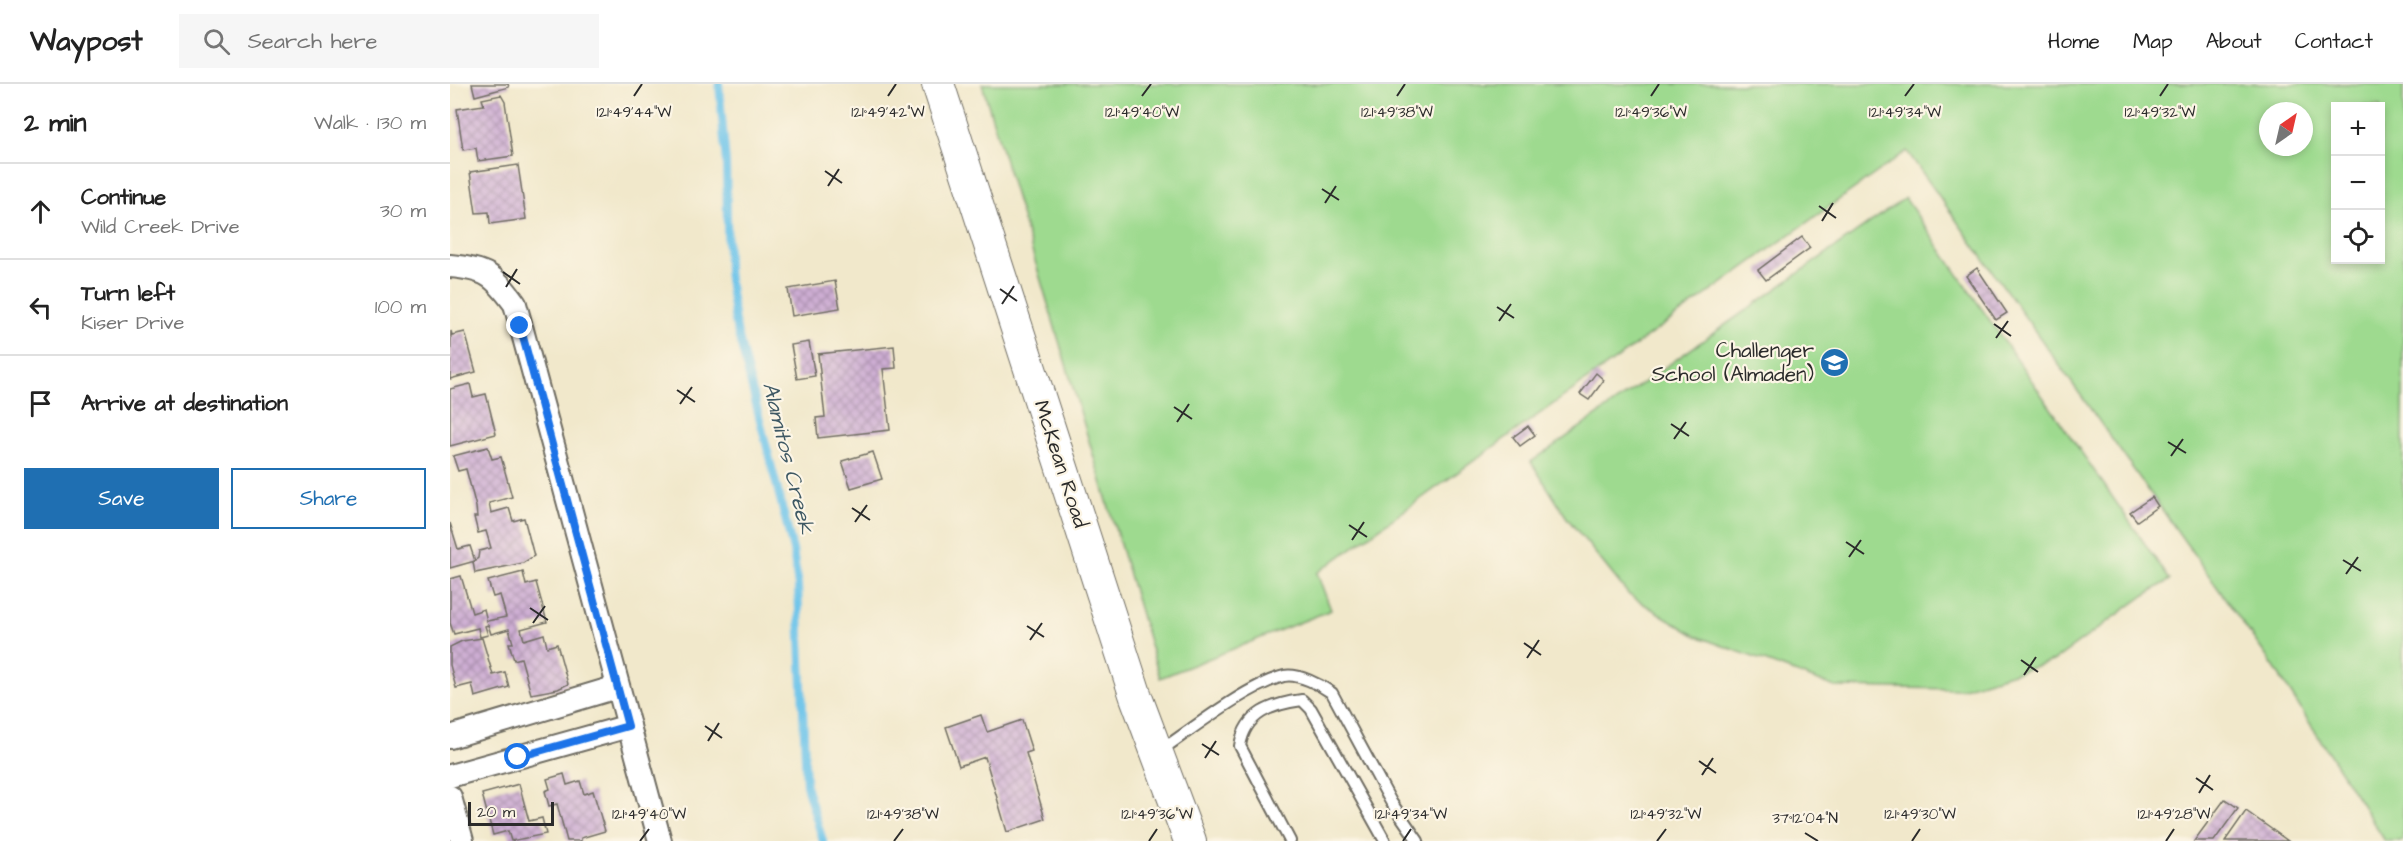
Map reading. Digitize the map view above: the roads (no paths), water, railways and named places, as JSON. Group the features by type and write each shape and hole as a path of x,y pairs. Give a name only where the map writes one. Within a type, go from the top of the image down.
{"main road":[{"name":"McKean Road","path":"938,84 1156,753 1190,841"}],"street":[{"path":"450,266 475,268 498,281 514,304 660,841"},
{"path":"450,737 617,687"},
{"path":"450,776 628,726"},
{"path":"450,797 462,841"}],"lane":[{"path":"1156,753 1256,688 1286,676 1321,684 1332,693 1391,802 1418,841"},
{"path":"1290,841 1240,746 1243,730 1254,717 1279,703 1302,700 1311,709 1385,841"}],"waterway":[{"name":"Alamitos Creek","path":"719,84 726,163 728,271 735,322 793,550 798,586 806,785 823,841"}],"place":[{"name":"Challenger School (Almaden)","path":"1835,362"}]}
